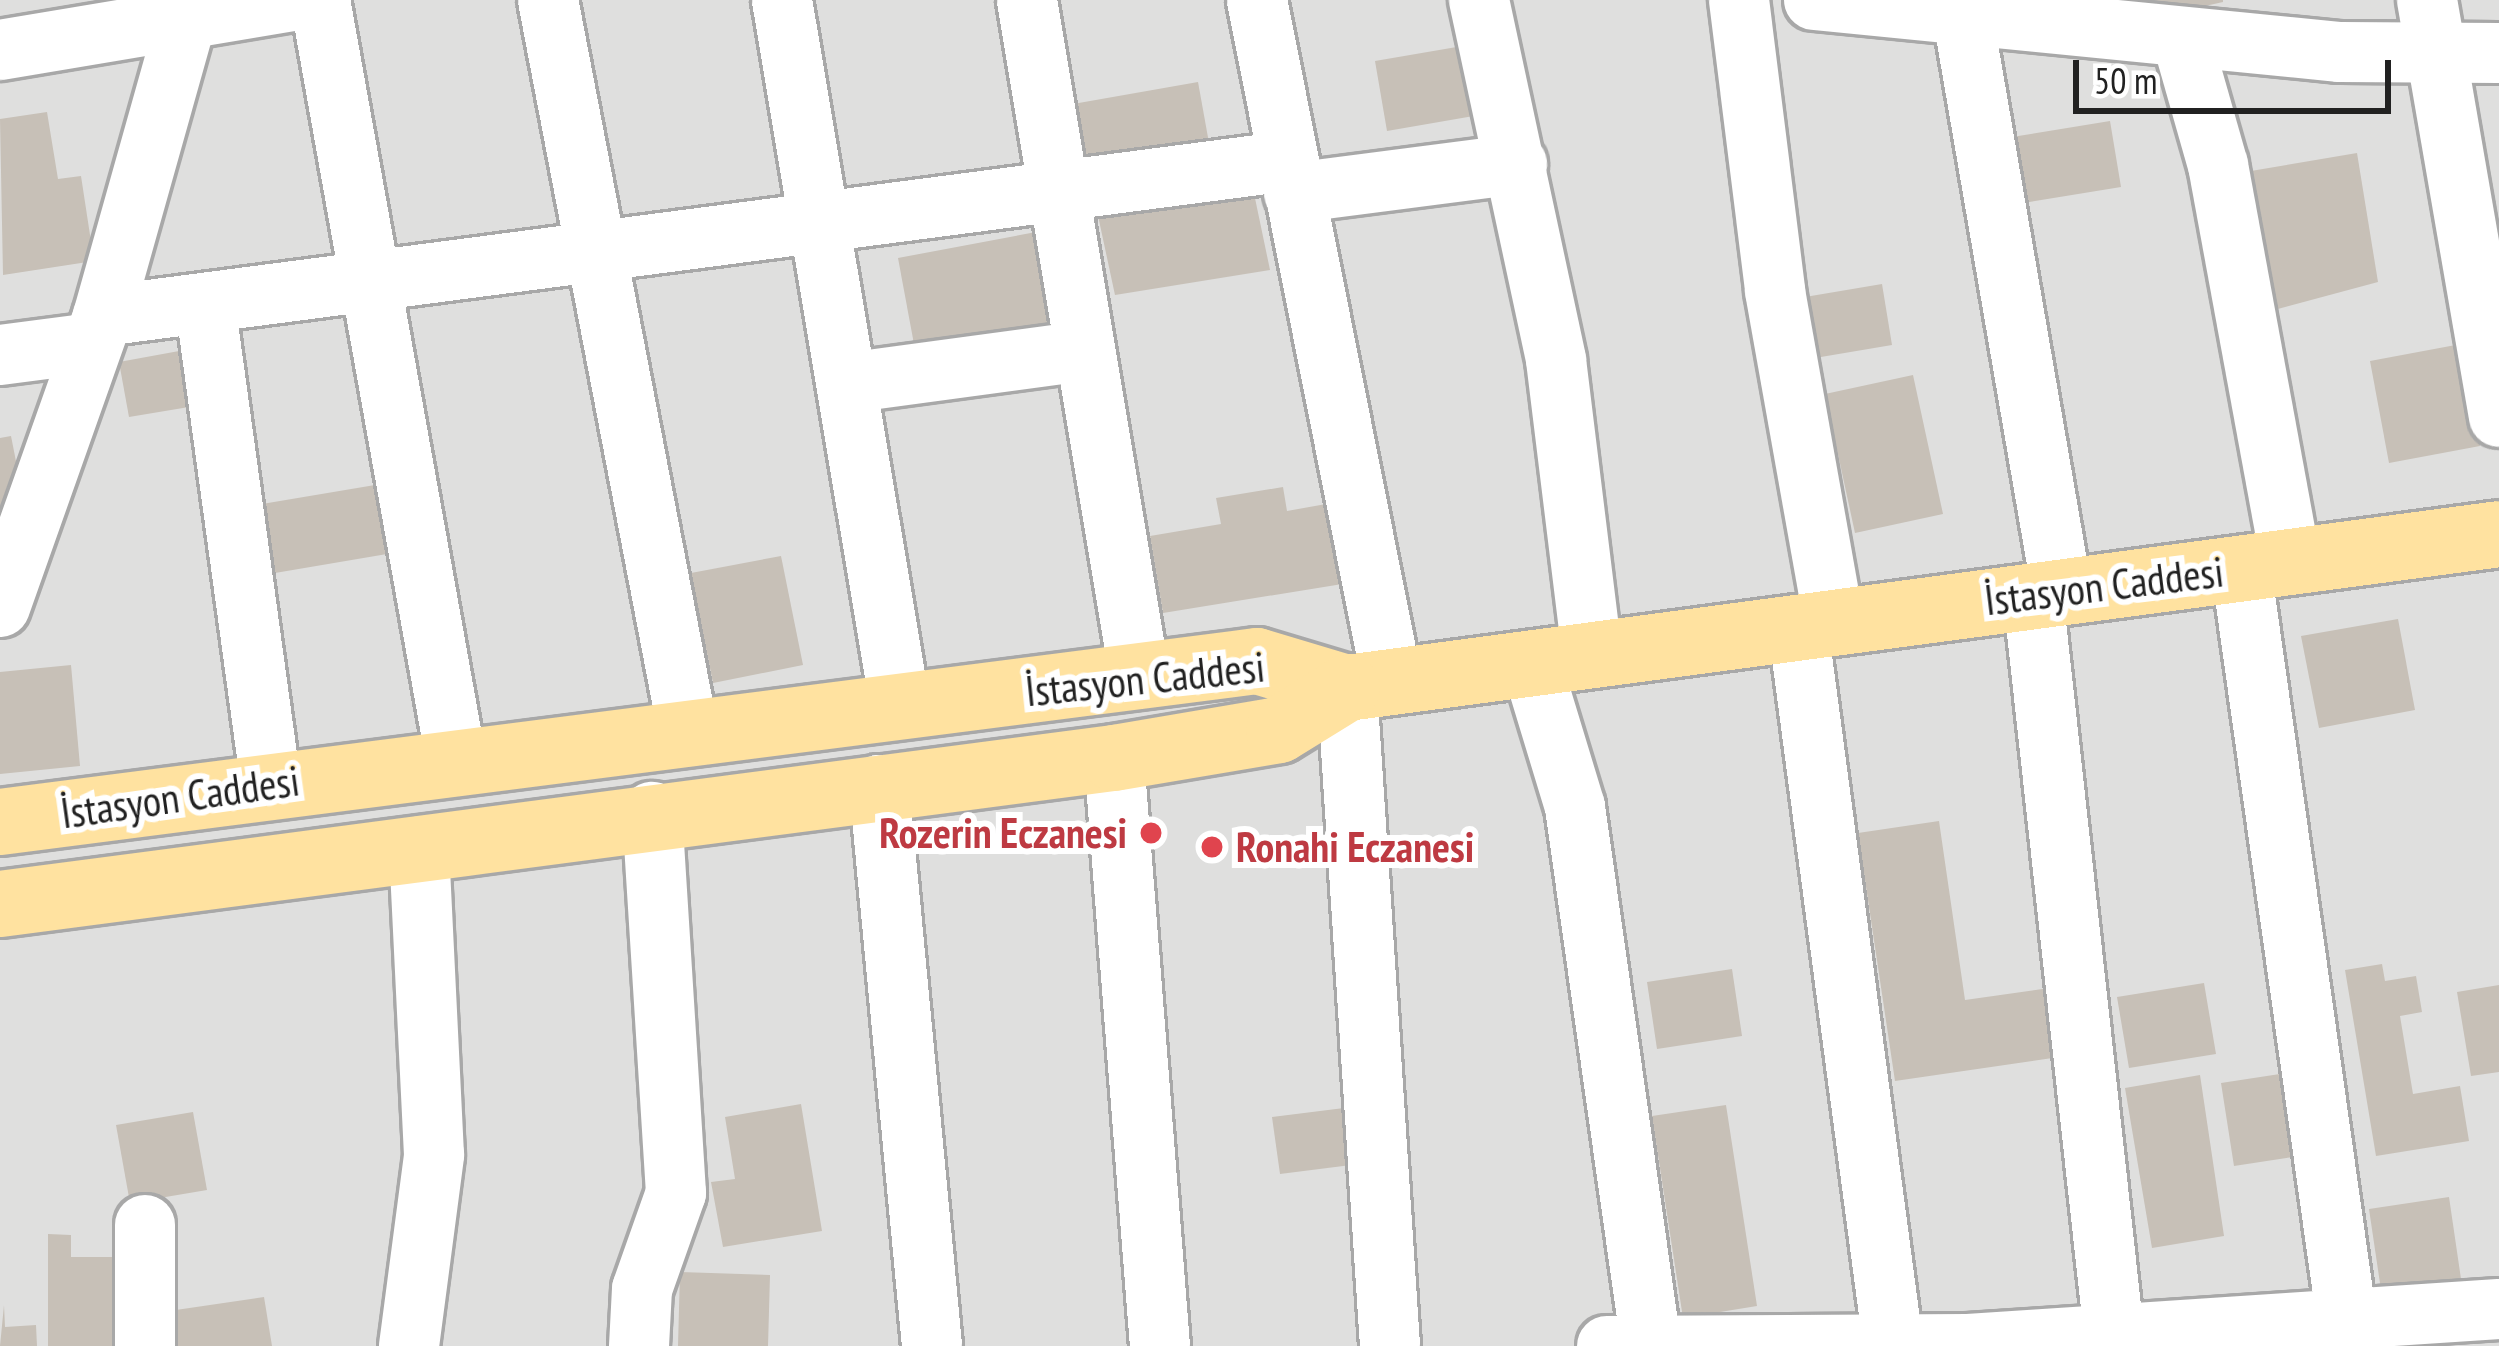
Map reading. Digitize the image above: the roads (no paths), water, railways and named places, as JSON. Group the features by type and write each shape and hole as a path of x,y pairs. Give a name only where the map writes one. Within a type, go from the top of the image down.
{"main road":[{"name":"İstasyon Caddesi","path":"0,822 1257,661 1370,684 2498,534"},
{"path":"0,904 652,812 1114,758 1279,730 1370,684"}],"street":[{"path":"18,31 298,0"},
{"path":"320,0 456,760"},
{"path":"548,0 688,731"},
{"path":"782,0 900,705"},
{"path":"1027,0 1140,679"},
{"path":"1257,0 1291,177 1370,684 1390,1346"},
{"path":"1479,0 1517,164 1563,403 1561,658 1575,807 1651,1345"},
{"path":"1739,0 1816,624 1856,1344"},
{"path":"1814,0 2109,15 2182,39 2264,23 2433,26 2499,53"},
{"path":"1961,8 2048,594 2093,1339"},
{"path":"0,607 97,330 189,9"},
{"path":"2433,26 2499,417"},
{"path":"2182,39 2218,165 2266,565 2335,1325"},
{"path":"0,355 205,303 1059,192 1517,164"},
{"path":"205,303 272,784"},
{"path":"847,383 1084,351"},
{"path":"2498,534 2499,545"},
{"path":"1114,758 1160,1346"},
{"path":"879,785 932,1346"},
{"path":"639,1346 642,1289 676,1193 652,812"},
{"path":"409,1346 434,1155 419,846"},
{"path":"145,1346 146,1225"},
{"path":"1607,1346 1968,1345 2462,1322"}],"place":[{"name":"Rozerin Eczanesi","path":"1151,833"},
{"name":"Ronahi Eczanesi","path":"1212,847"}]}
